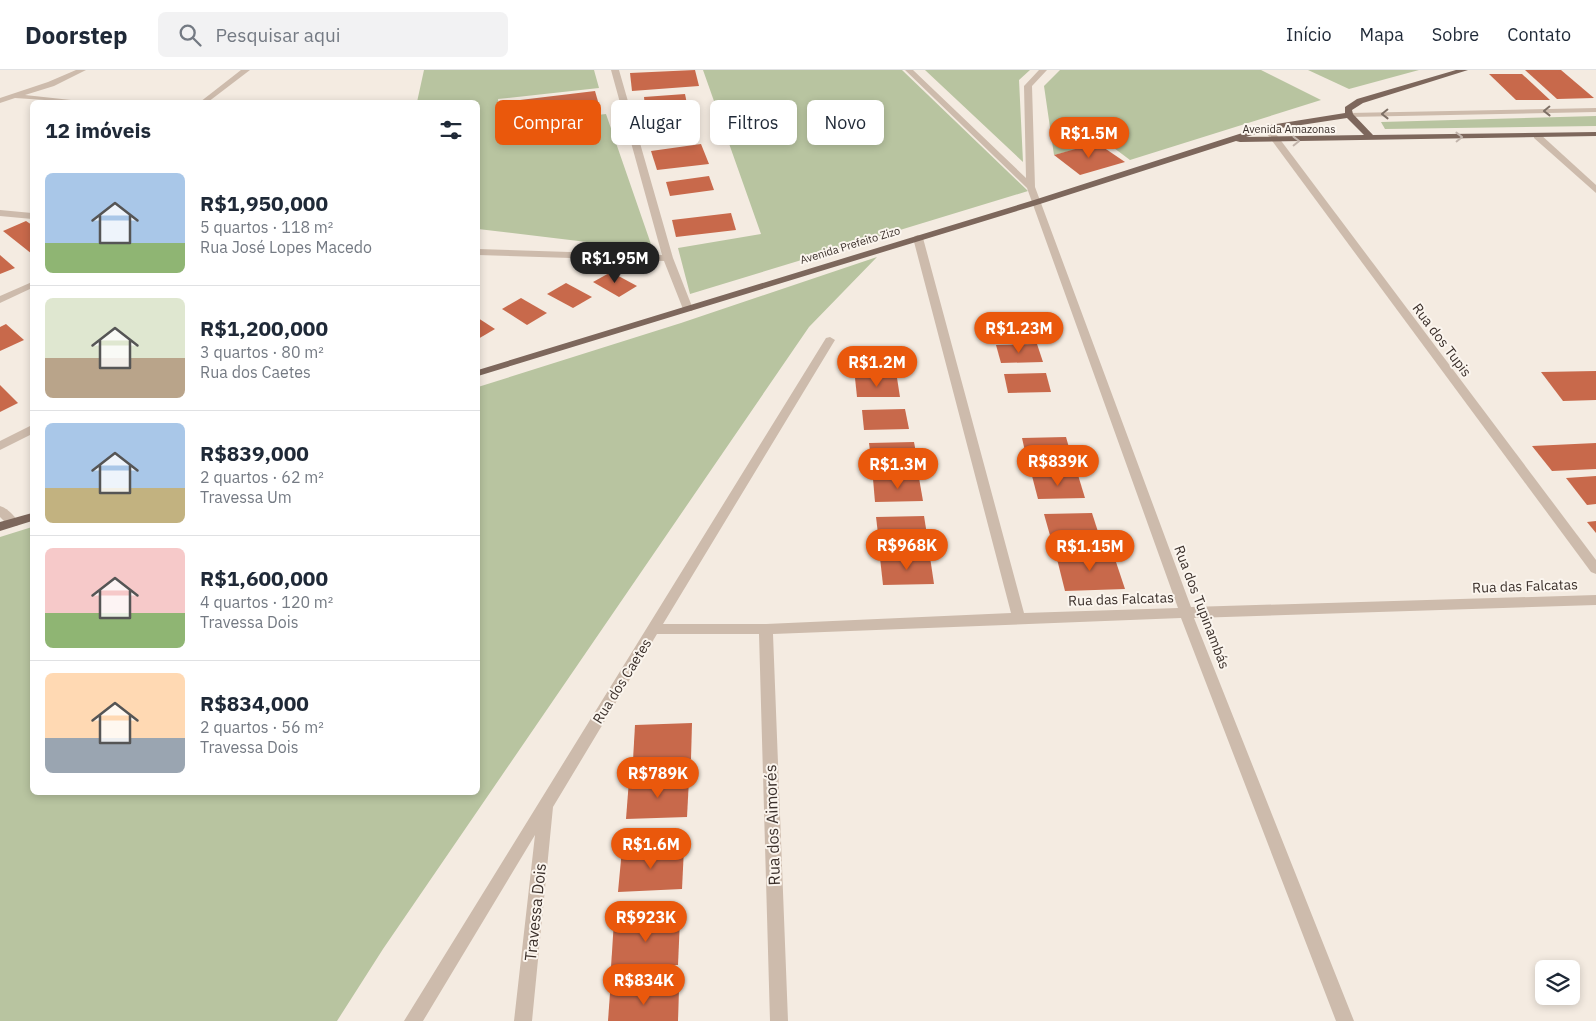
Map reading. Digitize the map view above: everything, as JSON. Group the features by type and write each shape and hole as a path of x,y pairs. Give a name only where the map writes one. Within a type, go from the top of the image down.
{"main road":[{"path":"1372,139 1349,115 1348,109 1360,101 1464,70"},
{"name":"Avenida Amazonas","path":"1230,140 1267,128 1349,115"},
{"name":"Avenida Amazonas","path":"1230,140 1276,141 1596,134"},
{"name":"Avenida Prefeito Zizo","path":"480,372 1037,202 1230,140"},
{"path":"0,527 30,517"}],"street":[{"path":"0,101 51,84 82,70"},
{"path":"207,100 246,70"},
{"path":"615,70 668,258 688,309"},
{"path":"910,70 1031,187"},
{"path":"1031,187 1028,86 1043,70"},
{"path":"0,95 52,100"},
{"name":"Avenida Amazonas","path":"1349,115 1596,110"},
{"name":"Rua dos Tupis","path":"1267,128 1596,569"},
{"path":"1537,136 1596,190"},
{"name":"Rua dos Tupinambás","path":"1031,187 1186,613 1345,1021"},
{"path":"0,213 30,216"},
{"path":"918,238 1019,618"},
{"path":"480,252 668,258"},
{"path":"0,300 30,286"},
{"name":"Rua dos Caetes","path":"413,1021 830,340"},
{"path":"0,446 30,430"},
{"path":"0,510 13,523"},
{"name":"Rua das Falcatas","path":"654,629 766,629 1019,618 1596,600"},
{"name":"Rua dos Aimorés","path":"766,629 779,1021"},
{"name":"Travessa Dois","path":"523,1021 547,804"}],"green space":[{"path":"424,70 594,70 599,88 495,100 495,145 601,145 601,115 606,114 611,128 611,145 617,145 653,250 480,229 480,100 417,100"},
{"path":"703,70 902,70 1028,191 690,294 678,248 761,234 730,145 797,145 797,100 714,100"},
{"path":"925,70 1030,70 1019,80 1023,162"},
{"path":"1060,70 1261,70 1321,100 1130,160 1106,142 1054,155 1044,86"},
{"path":"1308,70 1419,70 1349,89"},
{"path":"1596,116 1596,126 1385,129 1381,122"},
{"path":"877,257 809,327 383,949 337,1021 0,1021 0,537 30,528 30,795 480,795 480,386 681,323"}],"building":[{"path":"695,70 699,86 632,91 630,73"},
{"path":"1525,70 1561,70 1594,98 1557,99"},
{"path":"1489,74 1522,74 1550,100 1516,100"},
{"path":"595,91 598,100 520,100"},
{"path":"685,94 686,100 644,100 644,97"},
{"path":"1097,143 1125,162 1080,175 1054,155"},
{"path":"700,144 709,164 657,170 651,151"},
{"path":"709,176 714,190 670,196 666,182"},
{"path":"731,213 736,230 676,237 672,220"},
{"path":"26,221 30,224 30,252 3,231"},
{"path":"0,255 15,268 0,274"},
{"path":"611,272 637,286 619,297 593,282"},
{"path":"566,283 592,297 573,308 547,294"},
{"path":"521,298 547,313 527,325 502,309"},
{"path":"1026,315 1031,332 991,333 987,316"},
{"path":"480,319 495,329 480,338"},
{"path":"6,324 24,340 0,351 0,327"},
{"path":"1037,344 1043,362 1001,363 996,345"},
{"path":"894,348 897,366 855,367 853,349"},
{"path":"1596,371 1596,400 1563,401 1541,372"},
{"path":"1046,373 1051,392 1008,393 1004,374"},
{"path":"855,378 897,378 900,397 857,397"},
{"path":"0,385 18,403 0,412"},
{"path":"905,409 909,429 864,430 862,410"},
{"path":"1066,437 1072,458 1027,460 1022,438"},
{"path":"914,442 918,464 872,466 869,443"},
{"path":"1596,443 1596,469 1552,471 1532,446"},
{"path":"1078,475 1085,498 1038,499 1032,476"},
{"path":"1596,476 1596,504 1587,505 1566,478"},
{"path":"919,478 923,501 875,502 873,479"},
{"path":"1092,513 1100,538 1051,539 1044,514"},
{"path":"924,516 928,541 879,542 876,517"},
{"path":"1596,521 1596,533 1587,522"},
{"path":"1113,553 1125,589 1065,591 1056,555"},
{"path":"930,557 934,584 883,585 880,558"},
{"path":"692,723 691,759 633,760 635,725"},
{"path":"689,779 687,817 626,819 629,780"},
{"path":"684,848 682,889 618,892 622,849"},
{"path":"680,919 678,965 611,967 614,921"},
{"path":"679,990 678,1021 608,1021 610,993"}]}
